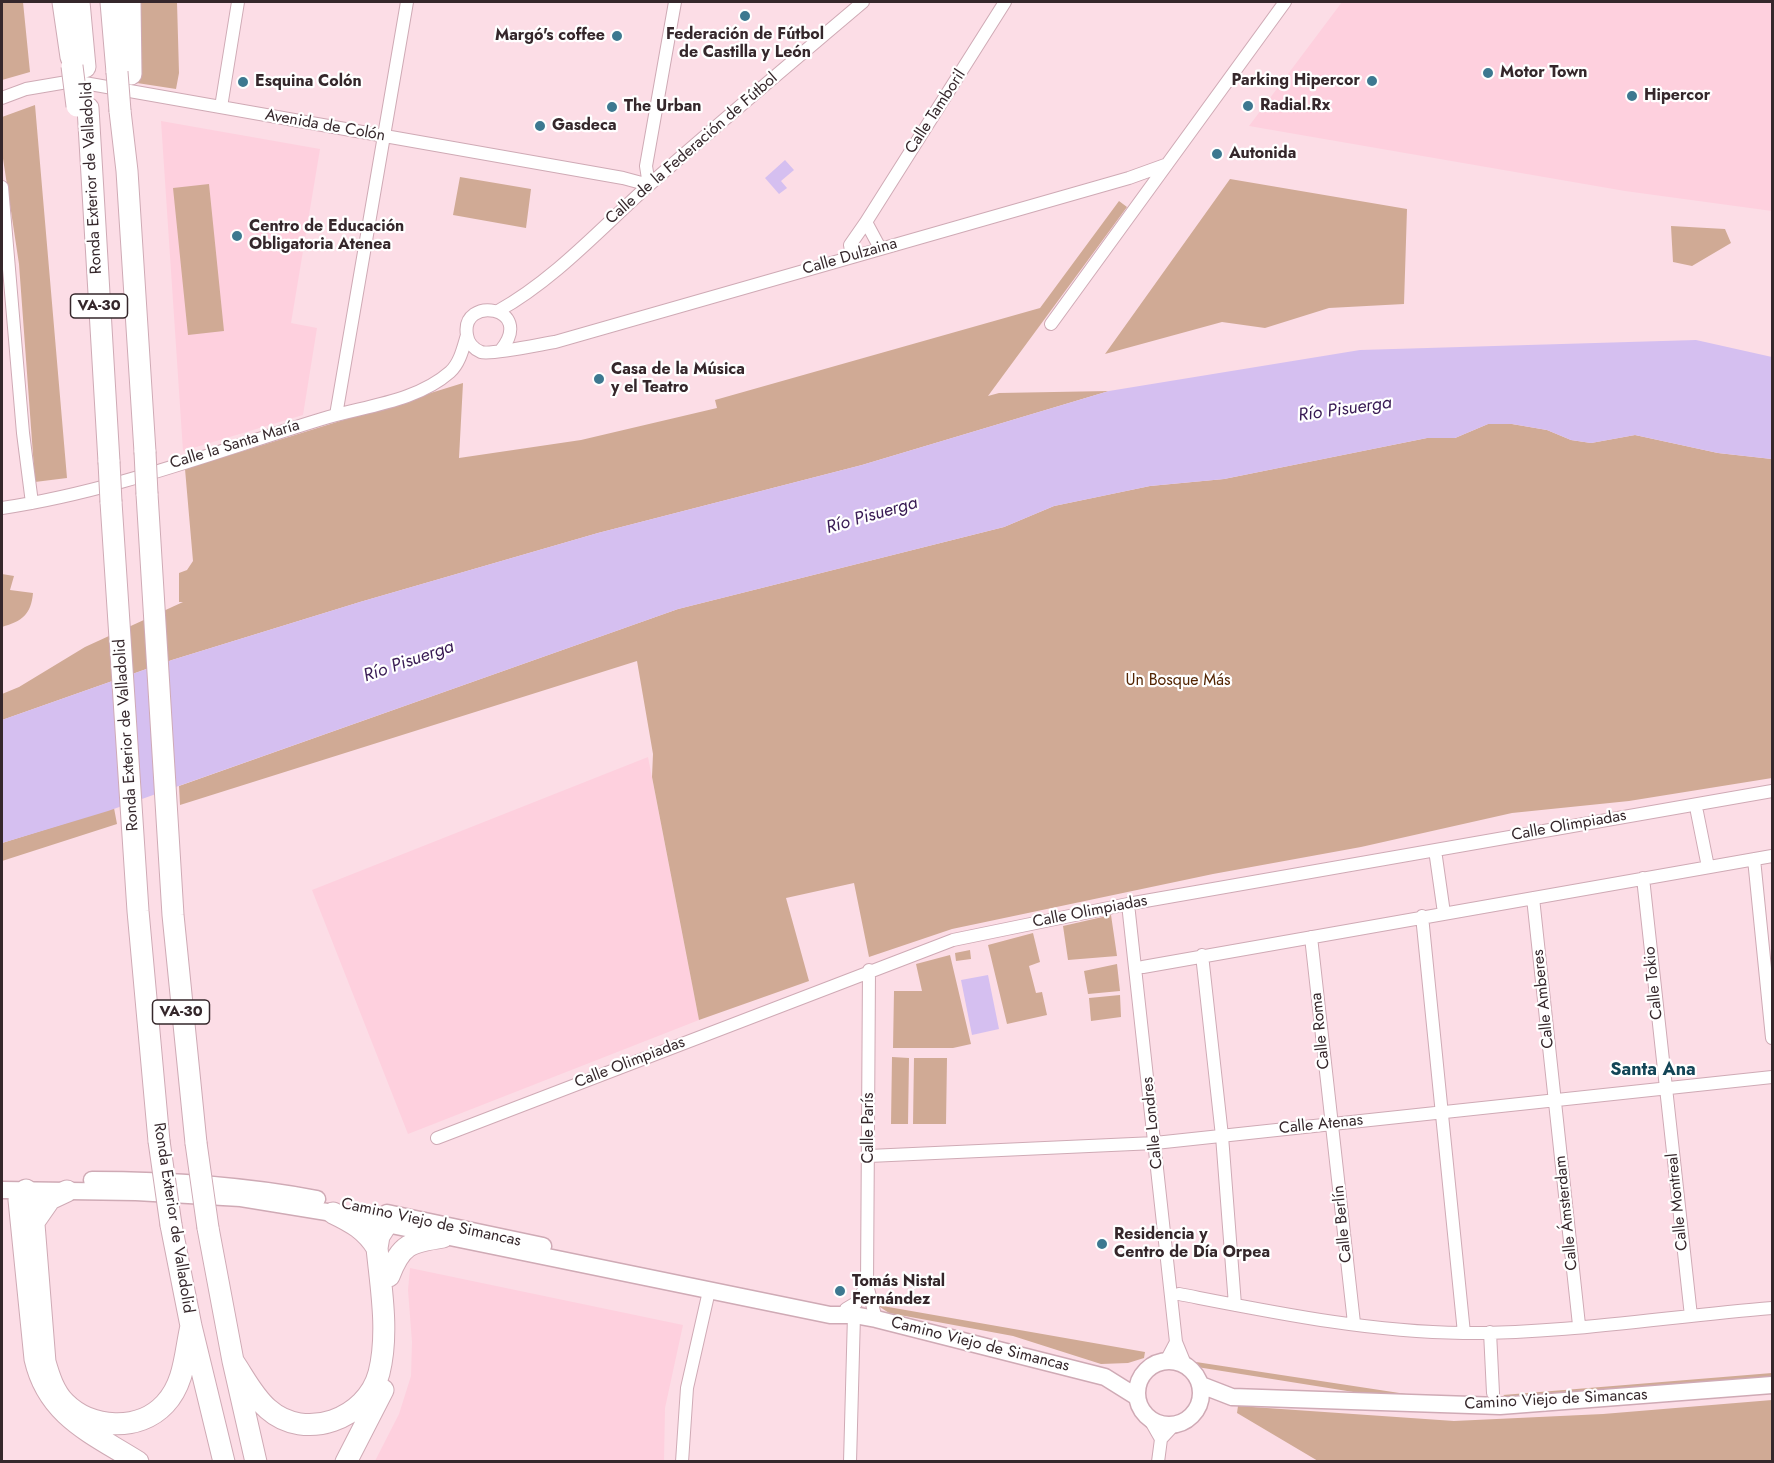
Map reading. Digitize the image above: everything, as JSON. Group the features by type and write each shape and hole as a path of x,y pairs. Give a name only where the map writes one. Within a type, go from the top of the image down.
{"highway":[{"path":"63,2 78,66"},
{"name":"Ronda Exterior de Valladolid","path":"79,2 78,66 89,149 137,898 159,1141 171,1226 191,1326 224,1461"},
{"name":"Ronda Exterior de Valladolid","path":"111,2 124,73 127,171 171,880 182,1020 208,1227 233,1361 256,1461"},
{"path":"124,73 130,2"},
{"path":"26,1190 19,1200 28,1218 45,1362 51,1382 64,1402 78,1413 96,1422 114,1424 139,1421 165,1405 176,1389 182,1375 191,1326"},
{"path":"28,1218 50,1199 67,1191"},
{"path":"2,1197 28,1218 35,1359 40,1381 52,1401 67,1416 138,1461"},
{"path":"333,1213 353,1222 369,1236 377,1248"},
{"path":"233,1361 254,1394 268,1409 281,1418 300,1424 320,1424 340,1418 358,1407 373,1390 379,1372 383,1345 377,1248 379,1236 386,1225"},
{"path":"346,1461 382,1392 390,1365 392,1341 386,1225"},
{"path":"389,1276 396,1255 412,1242 442,1237"}],"main road":[{"name":"Camino Viejo de Simancas","path":"2,1179 145,1180 256,1187 791,1297 1105,1377 1137,1397"},
{"path":"2,1185 16,1185 26,1190 30,1185 221,1185"},
{"name":"Camino Viejo de Simancas","path":"2,1190 136,1192 242,1198 333,1213 830,1315 850,1312"},
{"path":"291,1194 317,1204 377,1218 386,1225 396,1221 537,1250 563,1250"},
{"path":"639,1266 652,1274 700,1284 709,1291 721,1288 781,1300 791,1297"},
{"path":"1166,1361 1185,1364 1192,1370 1201,1385 1198,1408 1188,1420 1174,1425 1158,1424 1142,1410 1137,1397 1144,1373 1155,1364 1166,1361"},
{"name":"Camino Viejo de Simancas","path":"1105,1377 1144,1373"},
{"name":"Camino Viejo de Simancas","path":"1201,1385 1232,1397 1500,1406 1773,1385"},
{"name":"Camino Viejo de Simancas","path":"1198,1408 1232,1397"}],"street":[{"path":"221,107 238,2"},
{"path":"336,414 407,2"},
{"path":"649,185 646,166 675,2"},
{"name":"Calle de la Federación de Fútbol","path":"498,311 522,298 649,185 863,2"},
{"name":"Calle Tamboril","path":"852,256 850,245 1005,2"},
{"path":"1051,324 1285,2"},
{"name":"Avenida de Colón","path":"2,98 26,89 73,81 623,178 649,185"},
{"name":"Calle Dulzaina","path":"501,350 555,342 1129,178 1165,165"},
{"path":"2,187 7,294 32,503"},
{"path":"866,222 880,248"},
{"name":"Calle de la Federación de Fútbol","path":"509,326 522,298"},
{"path":"459,361 469,321 473,316 485,310 498,311 509,326 533,345"},
{"path":"467,335 474,348 487,354 501,350 509,340 509,326"},
{"name":"Calle la Santa María","path":"2,508 81,492 336,414 385,404 429,385 450,372 459,361 480,352"},
{"name":"Calle Olimpiadas","path":"437,1138 869,970 953,940 1128,904 1773,791"},
{"path":"1697,812 1708,867"},
{"path":"1143,967 1345,932 1422,916 1773,856"},
{"path":"1436,857 1444,913"},
{"path":"1754,859 1773,1038"},
{"name":"Calle Tokio","path":"1643,878 1666,1088"},
{"name":"Calle Amberes","path":"1533,898 1555,1100"},
{"name":"Calle Londres","path":"1128,904 1176,1342 1185,1364"},
{"path":"1422,916 1464,1333"},
{"name":"Calle Roma","path":"1311,937 1332,1124"},
{"path":"1202,955 1222,1136 1235,1305"},
{"name":"Calle París","path":"869,970 867,1285 876,1319"},
{"name":"Calle Atenas","path":"868,1156 1155,1143 1773,1077"},
{"name":"Calle Montreal","path":"1666,1088 1691,1316"},
{"name":"Calle Ámsterdam","path":"1555,1100 1580,1325"},
{"name":"Calle Berlín","path":"1332,1124 1354,1323"},
{"path":"850,1461 850,1312 867,1285"},
{"path":"682,1461 687,1388 709,1291"},
{"path":"1179,1294 1235,1305 1402,1330 1464,1333 1773,1308"},
{"path":"1490,1332 1492,1392"},
{"path":"1166,1361 1176,1342"},
{"path":"1149,1418 1161,1439"},
{"path":"1158,1461 1161,1439 1174,1425"}],"shaded area":[{"path":"1342,2 1772,2 1772,211 1625,191 1249,126"},
{"name":"Centro de Educación Obligatoria Atenea","path":"161,121 320,149 291,323 317,328 303,415 183,451"},
{"path":"648,757 699,1020 408,1134 312,890"},
{"path":"410,1268 683,1325 665,1408 664,1461 375,1461 399,1414 411,1376 412,1342 408,1290"}],"green space":[{"path":"2,2 23,2 30,72 2,80"},
{"path":"135,2 177,2 179,73 176,89 137,83"},
{"path":"35,105 67,478 35,482 19,264 2,152 2,117"},
{"path":"460,177 531,189 526,228 453,215"},
{"path":"1230,179 1407,209 1404,304 1329,308 1265,328 1222,322 1105,354"},
{"path":"209,184 224,331 188,335 173,188"},
{"path":"1119,201 1127,207 988,396 999,393 1109,391 862,465 598,533 360,602 172,660 2,720 2,694 19,687 85,647 183,602 179,602 179,573 187,570 193,561 185,469 463,383 459,458 581,440 717,408 715,400 1040,308"},
{"path":"1671,226 1725,229 1731,243 1692,266 1673,262"},
{"name":"Un Bosque Más","path":"1488,424 1512,424 1547,430 1571,440 1591,443 1635,435 1718,453 1772,459 1772,778 1629,801 1512,813 1361,847 1213,874 952,929 869,957 854,883 786,898 809,981 699,1020 652,777 653,754 637,661 180,805 179,786 678,609 1004,527 1054,506 1150,486 1224,479 1427,438 1455,438"},
{"path":"2,574 14,576 10,590 33,593 28,612 15,622 2,627"},
{"path":"114,808 117,824 2,861 2,843"},
{"path":"1111,915 1117,956 1068,960 1063,926"},
{"path":"1033,933 1040,962 1029,966 1036,993 1042,992 1047,1015 1007,1024 988,945"},
{"path":"970,950 971,959 956,961 955,953"},
{"path":"950,955 971,1044 953,1048 893,1048 894,991 922,991 916,964"},
{"path":"1117,964 1120,991 1088,994 1084,971"},
{"path":"1120,995 1121,1017 1091,1021 1089,998"},
{"path":"892,1057 909,1058 908,1124 891,1124"},
{"path":"914,1058 947,1058 946,1124 913,1124"},
{"path":"877,1305 1145,1352 1144,1358 1128,1363 1101,1364 1013,1336 889,1313"},
{"path":"1196,1362 1406,1394 1452,1396 1366,1394 1197,1367"},
{"path":"1772,1373 1772,1378 1510,1400 1503,1395"},
{"path":"1772,1400 1772,1462 1318,1461 1237,1413 1238,1406 1454,1421 1603,1414"}],"water":[{"path":"785,160 794,170 781,181 787,188 779,194 765,178"},
{"name":"Río Pisuerga","path":"1696,340 1772,357 1772,459 1718,453 1635,435 1591,443 1571,440 1547,430 1512,424 1488,424 1455,438 1427,438 1224,479 1150,486 1054,506 1004,527 678,609 108,811 2,843 2,720 172,660 360,602 598,533 862,465 1109,391 1360,350"},
{"path":"988,975 999,1029 972,1035 961,980"}],"place":[{"name":"Federación de Fútbol de Castilla y León","path":"745,16"},
{"name":"Margó's coffee","path":"617,36"},
{"name":"Motor Town","path":"1488,73"},
{"name":"Parking Hipercor","path":"1372,81"},
{"name":"Esquina Colón","path":"243,82"},
{"name":"Hipercor","path":"1632,96"},
{"name":"Radial.Rx","path":"1248,106"},
{"name":"The Urban","path":"612,107"},
{"name":"Gasdeca","path":"540,126"},
{"name":"Autonida","path":"1217,154"},
{"name":"Centro de Educación Obligatoria Atenea","path":"237,236"},
{"name":"Casa de la Música y el Teatro","path":"599,379"},
{"name":"Residencia y Centro de Día Orpea","path":"1102,1244"},
{"name":"Tomás Nistal Fernández","path":"840,1291"}],"district":[{"name":"Santa Ana","path":"1653,1071"}]}
